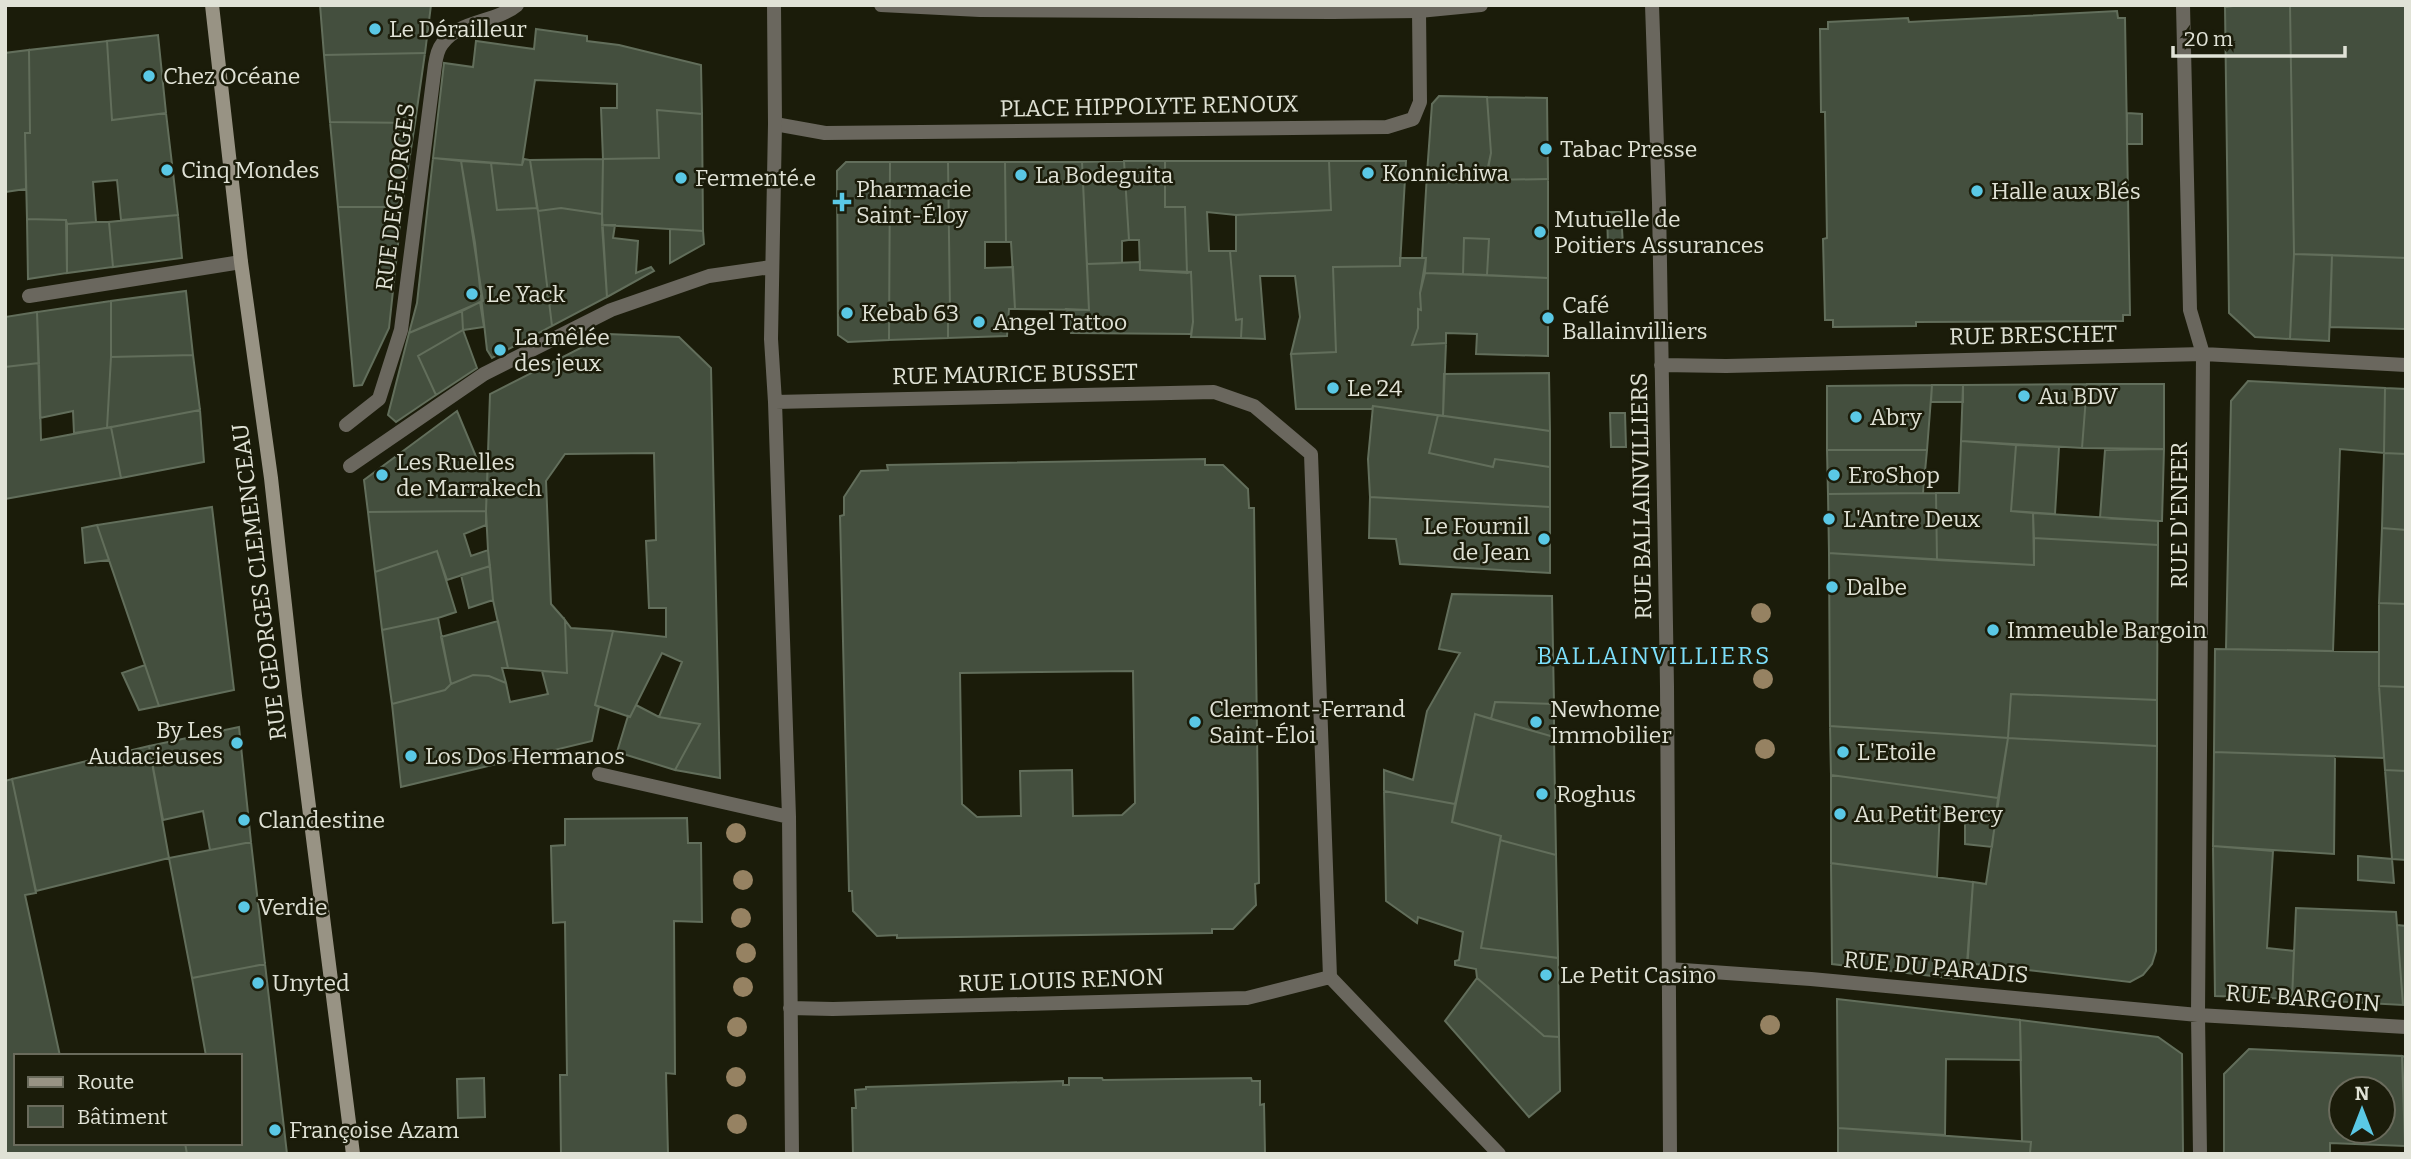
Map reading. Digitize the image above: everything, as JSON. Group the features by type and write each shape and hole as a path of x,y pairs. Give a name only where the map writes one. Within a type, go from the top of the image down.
{"street":[{"name":"RUE GEORGES CLEMENCEAU","path":"212,5 241,261 271,478 295,696 354,1154"},
{"name":"RUE DEGEORGES","path":"346,425 379,399 401,330 435,65 440,45 454,31 517,5"},
{"path":"774,5 771,339 789,817 792,1154"},
{"path":"881,5 980,10 1419,11 1481,5"},
{"name":"RUE BALLAINVILLIERS","path":"1652,5 1659,203 1667,685 1670,1154"},
{"name":"RUE D'ENFER","path":"2183,5 2190,310 2203,354 2198,1015 2200,1154"},
{"name":"PLACE HIPPOLYTE RENOUX","path":"775,124 825,132 1387,127 1413,119 1420,102 1419,11"},
{"path":"29,296 241,261"},
{"path":"350,466 484,374 611,310 709,276 771,267"},
{"name":"RUE BRESCHET","path":"1661,365 1726,366 2203,354 2406,365"},
{"name":"RUE MAURICE BUSSET","path":"775,402 1214,392 1254,406 1311,454 1330,977"},
{"path":"599,774 789,817"},
{"name":"RUE DU PARADIS","path":"1669,969 1811,979 2198,1015"},
{"path":"1330,977 1499,1154"},
{"name":"RUE LOUIS RENON","path":"790,1008 1247,998 1330,977"},
{"name":"RUE BARGOIN","path":"2198,1015 2406,1027"}],"building":[{"name":"Le Dérailleur","path":"320,5 431,5 425,53 324,55"},
{"path":"2290,5 2294,254 2290,339 2255,337 2229,313 2225,7"},
{"path":"2290,5 2406,5 2406,258 2294,254"},
{"name":"Halle aux Blés","path":"2117,11 2118,18 2125,18 2130,315 2123,315 2123,321 1916,322 1916,326 1833,327 1833,320 1825,320 1825,112 1821,112 1820,29 1828,29 1828,22 1908,18 1909,22"},
{"path":"536,29 587,36 587,41 619,45 701,65 702,114 657,110 659,158 603,159 601,108 617,108 617,84 535,80 522,165 433,158 444,63 473,67 476,41 534,49"},
{"path":"158,35 166,113 112,120 107,41"},
{"path":"107,41 112,120 166,113 178,215 121,220 117,180 93,182 96,222 67,224 66,220 27,219 25,133 30,133 29,50"},
{"path":"29,50 30,133 25,133 26,189 5,192 5,53"},
{"path":"425,53 415,123 330,122 324,55"},
{"path":"1439,96 1487,97 1491,153 1486,176 1427,174 1432,104"},
{"path":"1487,97 1547,98 1548,179 1486,180 1491,153"},
{"path":"657,110 702,114 703,231 602,225 603,159 659,158"},
{"path":"2127,113 2142,114 2142,144 2127,144"},
{"path":"330,122 415,123 402,207 338,207"},
{"path":"433,158 461,161 483,301 409,333 417,303"},
{"path":"524,159 530,160 537,208 497,210 491,163 522,165"},
{"path":"603,159 602,214 561,208 538,211 530,160"},
{"path":"461,161 491,163 497,210 537,208 538,211 552,326 492,358 487,350 475,243"},
{"path":"1124,161 1165,161 1165,207 1185,207 1187,273 1140,270 1139,240 1129,240"},
{"path":"1124,161 1129,240 1122,241 1122,263 1087,264 1082,162"},
{"path":"1165,161 1329,161 1331,210 1236,215 1207,212 1209,251 1230,251 1236,320 1242,319 1241,338 1191,337 1191,272 1187,273 1185,207 1165,207"},
{"path":"1329,161 1406,161 1400,266 1333,267 1336,352 1291,354 1300,317 1295,276 1260,276 1265,339 1241,338 1242,319 1236,320 1230,251 1236,251 1236,215 1331,210"},
{"path":"846,162 890,162 889,340 848,342 838,335 837,171"},
{"path":"890,162 948,162 948,338 889,340"},
{"path":"948,162 1005,162 1006,242 985,242 985,268 1013,267 1015,309 1009,309 1007,336 948,338"},
{"path":"1005,162 1082,162 1089,310 1015,309 1011,242 1006,242"},
{"path":"1427,174 1486,176 1486,180 1548,179 1548,278 1487,275 1489,239 1464,238 1463,274 1425,273 1426,258 1422,258"},
{"path":"338,207 402,207 389,328 362,385 354,386"},
{"path":"561,208 602,214 607,297 552,326 538,211"},
{"path":"1607,212 1621,212 1623,246 1608,246"},
{"path":"178,215 182,258 113,267 109,222"},
{"path":"27,219 66,220 67,273 28,279"},
{"path":"109,222 113,267 67,273 67,224"},
{"path":"602,225 615,225 613,238 638,241 636,273 651,267 654,271 607,297"},
{"path":"670,229 703,231 704,244 670,263"},
{"path":"1464,238 1489,239 1487,275 1463,274"},
{"path":"2294,254 2332,255 2329,341 2290,339"},
{"path":"2332,255 2406,258 2406,329 2330,327"},
{"path":"1400,258 1426,258 1420,293 1421,310 1418,309 1418,328 1412,345 1446,343 1443,416 1373,406 1372,409 1296,409 1291,354 1336,352 1333,267 1400,266"},
{"path":"1140,262 1140,270 1191,272 1191,334 1071,333 1066,309 1089,310 1087,264"},
{"path":"1425,273 1548,278 1548,356 1476,354 1477,334 1446,333 1446,343 1412,345 1418,328 1420,293"},
{"path":"186,291 193,355 111,357 111,301"},
{"path":"111,301 107,428 74,433 73,411 40,418 37,312"},
{"path":"480,302 484,327 463,330 462,311"},
{"path":"462,311 463,330 418,356 436,395 396,422 388,415 409,333"},
{"path":"37,312 39,363 5,367 5,317"},
{"path":"463,330 477,368 436,395 418,356"},
{"path":"608,334 679,337 711,368 720,778 675,770 700,724 659,717 682,662 662,653 630,717 595,705 613,631 666,637 666,608 649,608 646,541 656,540 654,453 565,454 546,481 551,604 565,620 567,673 508,668 493,600 488,550 486,511 490,394"},
{"path":"193,355 200,410 107,428 111,357"},
{"path":"39,363 41,440 111,427 121,478 5,499 5,367"},
{"path":"1549,373 1550,431 1443,416 1444,374"},
{"path":"2248,381 2385,388 2384,453 2340,449 2333,651 2226,649 2231,401"},
{"path":"2087,384 2082,448 1961,441 1963,385"},
{"path":"2087,384 2164,384 2164,449 2082,448"},
{"path":"1932,385 1927,450 1827,450 1827,386"},
{"path":"1932,385 1963,385 1963,402 1931,402"},
{"path":"2385,388 2406,389 2406,454 2384,453"},
{"path":"1373,406 1438,415 1429,453 1493,467 1495,459 1550,467 1550,507 1370,497 1368,459"},
{"path":"200,410 204,462 121,478 111,427"},
{"path":"457,411 477,459 488,459 486,511 368,512 364,480"},
{"path":"1610,413 1625,413 1626,447 1611,447"},
{"path":"1438,415 1550,431 1550,467 1495,459 1493,467 1429,453"},
{"path":"1961,441 2016,445 2011,511 2033,513 2034,565 1937,560 1936,493 1959,493"},
{"path":"2016,445 2059,447 2055,514 2011,511"},
{"path":"2164,449 2162,521 2100,518 2105,450"},
{"path":"1827,450 1927,450 1923,493 1828,494"},
{"path":"2384,453 2406,454 2406,530 2382,528"},
{"name":"Clermont-Ferrand Saint-Éloi","path":"1205,459 1205,465 1223,465 1248,489 1249,508 1254,508 1259,883 1255,884 1256,905 1233,929 1212,929 1212,933 897,938 897,935 877,936 853,911 852,891 849,891 840,516 844,515 844,497 861,471 888,470 887,465","holes":["1133,671 1135,803 1122,815 1073,816 1072,770 1020,771 1021,816 977,817 962,804 960,673"]},
{"path":"1936,493 1937,560 1829,553 1828,494"},
{"path":"1370,497 1550,507 1550,573 1400,564 1396,539 1369,538"},
{"path":"212,507 234,690 159,706 97,525"},
{"path":"486,511 486,525 464,534 471,556 488,550 490,566 447,580 437,551 375,572 368,512"},
{"path":"2033,513 2158,521 2158,545 2034,538"},
{"path":"97,525 109,560 85,563 82,528"},
{"path":"2382,528 2406,530 2406,604 2379,603"},
{"name":"Immeuble Bargoin","path":"2034,538 2158,545 2157,700 2011,694 2008,738 1830,726 1829,553 2034,565"},
{"path":"437,551 456,612 382,630 375,572"},
{"path":"490,566 493,600 469,608 461,575"},
{"path":"1452,594 1552,596 1554,704 1495,702 1491,719 1475,714 1455,804 1384,791 1384,770 1413,780 1427,711 1460,653 1439,649"},
{"path":"2379,603 2406,604 2406,687 2379,686"},
{"path":"438,618 451,684 445,690 392,704 382,630"},
{"path":"565,620 571,628 613,631 595,705 599,707 592,741 401,787 392,704 445,690 451,684 473,675 489,676 506,683 510,702 548,694 542,671 567,673"},
{"path":"498,621 508,668 502,668 506,683 489,676 473,675 451,684 441,637"},
{"path":"2215,649 2379,652 2384,758 2214,752"},
{"path":"145,665 159,706 139,710 122,673"},
{"path":"2379,686 2406,687 2406,771 2385,770"},
{"path":"2011,694 2157,700 2157,746 2008,738"},
{"path":"1495,702 1554,704 1554,737 1491,719"},
{"path":"636,705 659,717 700,724 675,770 617,752 628,716 630,717"},
{"path":"1475,714 1554,737 1556,855 1500,840 1501,836 1452,822"},
{"path":"1830,726 2008,738 1998,798 1831,775"},
{"path":"239,727 251,842 210,850 203,811 163,820 149,746"},
{"path":"2008,738 2157,746 2156,951 2152,964 2143,975 2130,982 1967,963 1973,882 1986,884"},
{"path":"149,746 169,858 36,891 12,779"},
{"path":"2214,752 2335,756 2334,854 2213,846"},
{"path":"2385,770 2406,771 2406,860 2392,859"},
{"path":"1831,775 1998,798 1992,847 1965,844 1965,817 1940,807 1937,877 1831,863"},
{"path":"12,779 36,893 25,895 60,1054 14,1054 14,1145 185,1145 187,1154 5,1154 5,781"},
{"path":"1384,791 1455,804 1452,822 1501,836 1481,948 1558,958 1559,1037 1544,1036 1477,978 1476,969 1455,965 1455,961 1459,960 1463,932 1418,917 1417,923 1386,901"},
{"path":"687,818 688,843 701,843 702,922 674,921 675,1074 666,1073 668,1154 561,1154 560,1075 567,1075 565,922 553,923 551,846 565,845 565,819"},
{"path":"1500,840 1556,855 1558,958 1481,948"},
{"path":"251,842 265,964 192,978 169,858"},
{"path":"2213,846 2273,851 2267,948 2294,951 2292,999 2215,996"},
{"path":"2358,856 2392,859 2394,883 2358,880"},
{"path":"1831,863 1973,882 1967,971 1957,979 1832,964"},
{"path":"2296,908 2396,912 2403,1005 2292,999"},
{"path":"2397,925 2406,926 2406,1005 2403,1005"},
{"path":"265,964 287,1154 187,1154 185,1145 242,1145 242,1054 206,1054 192,978"},
{"path":"1477,978 1544,1036 1559,1037 1560,1091 1529,1117 1445,1021"},
{"path":"1837,999 2020,1020 2021,1060 1946,1059 1945,1135 1838,1128"},
{"path":"2020,1020 2158,1037 2182,1054 2183,1154 2030,1153 2031,1142 2022,1142"},
{"path":"2249,1049 2402,1056 2405,1146 2380,1145 2397,1145 2397,1075 2327,1075 2327,1145 2330,1145 2330,1154 2224,1154 2224,1074"},
{"path":"2402,1056 2406,1057 2406,1120 2405,1120"},
{"path":"484,1078 485,1117 458,1118 457,1079"},
{"path":"1069,1078 1251,1078 1252,1081 1260,1081 1260,1105 1264,1104 1265,1154 853,1154 852,1108 856,1108 855,1090 866,1087 1063,1081 1063,1085 1069,1085"},
{"path":"1838,1128 2031,1142 2030,1153 2040,1154 1838,1154"}],"place":[{"name":"Le Dérailleur","path":"375,29"},
{"name":"Chez Océane","path":"149,76"},
{"name":"Tabac Presse","path":"1546,149"},
{"name":"Cinq Mondes","path":"167,170"},
{"name":"Konnichiwa","path":"1368,173"},
{"name":"La Bodeguita","path":"1021,175"},
{"name":"Fermenté.e","path":"681,178"},
{"name":"Halle aux Blés","path":"1977,191"},
{"name":"Pharmacie Saint-Éloy","path":"842,202"},
{"name":"Mutuelle de Poitiers Assurances","path":"1540,232"},
{"name":"Le Yack","path":"472,294"},
{"name":"Kebab 63","path":"847,313"},
{"name":"Café Ballainvilliers","path":"1548,318"},
{"name":"Angel Tattoo","path":"979,322"},
{"name":"La mêlée des jeux","path":"500,350"},
{"name":"Le 24","path":"1333,388"},
{"name":"Au BDV","path":"2024,396"},
{"name":"Abry","path":"1856,417"},
{"name":"Les Ruelles de Marrakech","path":"382,475"},
{"name":"EroShop","path":"1834,475"},
{"name":"L'Antre Deux","path":"1829,519"},
{"name":"Le Fournil de Jean","path":"1544,539"},
{"name":"Dalbe","path":"1832,587"},
{"name":"Immeuble Bargoin","path":"1993,630"},
{"name":"Clermont-Ferrand Saint-Éloi","path":"1195,722"},
{"name":"Newhome Immobilier","path":"1536,722"},
{"name":"By Les Audacieuses","path":"237,743"},
{"name":"L'Etoile","path":"1843,752"},
{"name":"Los Dos Hermanos","path":"411,756"},
{"name":"Roghus","path":"1542,794"},
{"name":"Au Petit Bercy","path":"1840,814"},
{"name":"Clandestine","path":"244,820"},
{"name":"Verdie","path":"244,907"},
{"name":"Le Petit Casino","path":"1546,975"},
{"name":"Unyted","path":"258,983"},
{"name":"Françoise Azam","path":"275,1130"}],"district":[{"name":"BALLAINVILLIERS","path":"1654,656"}]}
